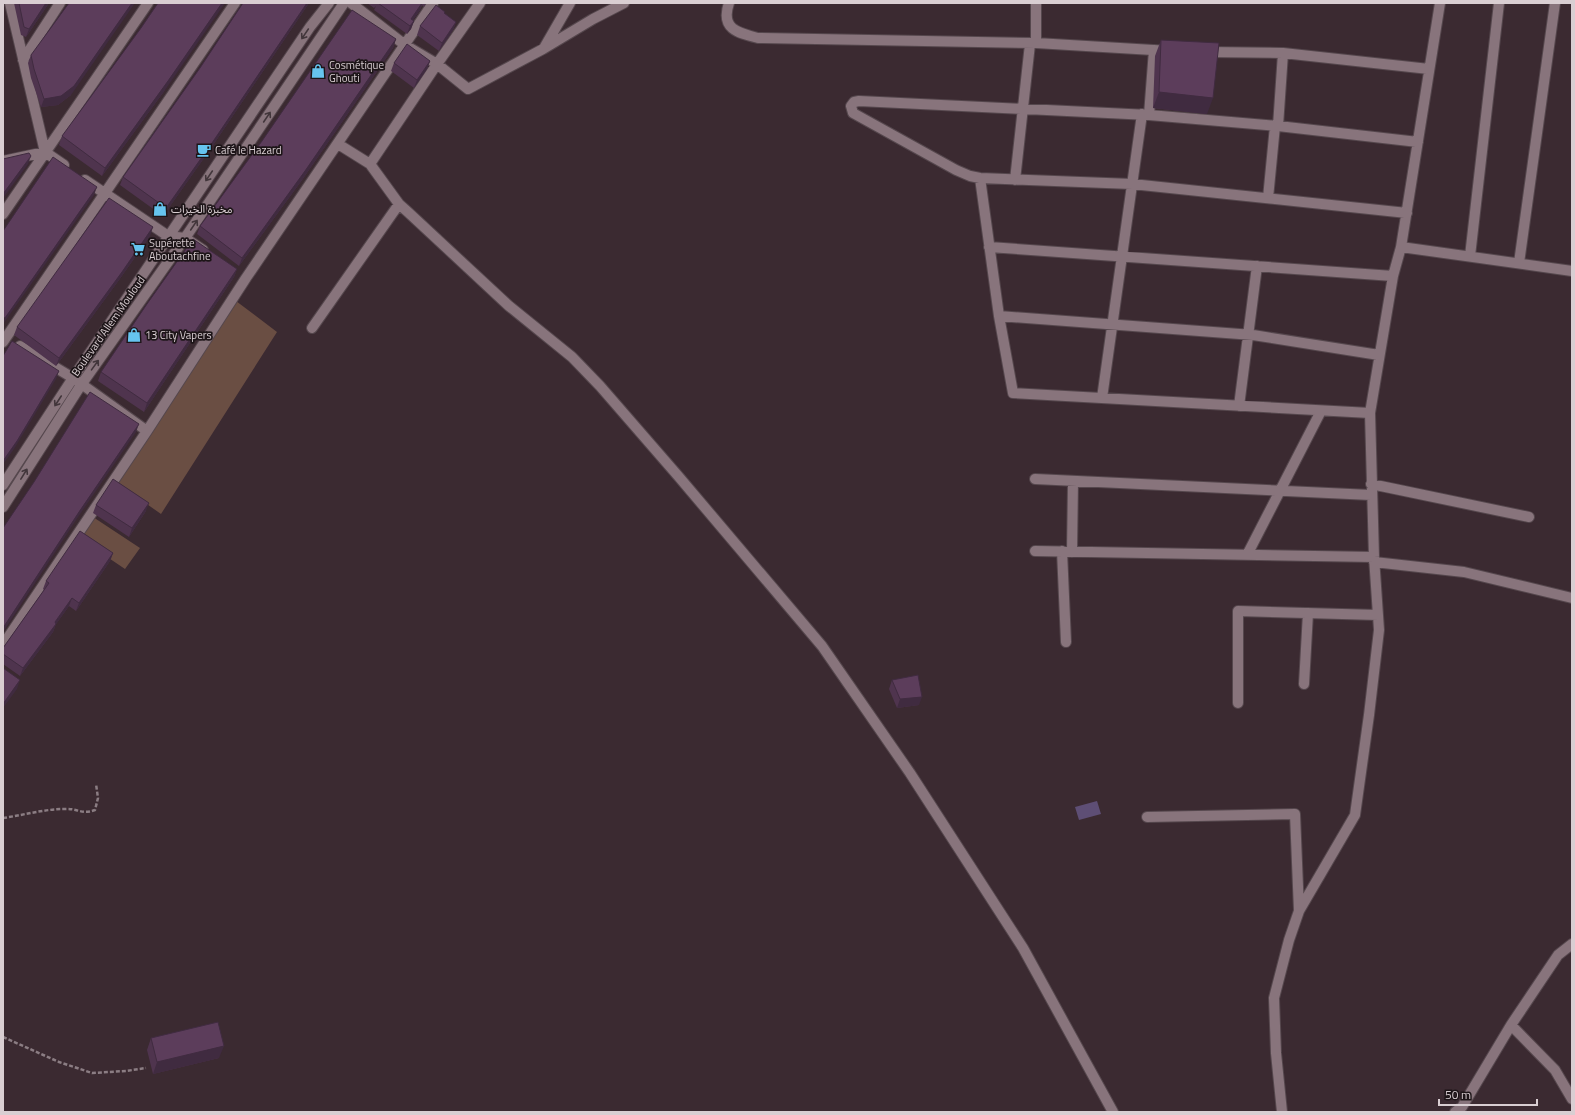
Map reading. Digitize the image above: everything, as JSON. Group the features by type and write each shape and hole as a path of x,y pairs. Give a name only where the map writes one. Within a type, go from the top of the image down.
{"street":[{"path":"10,3 45,152 104,194 168,236 185,238 210,254"},
{"path":"24,60 60,3"},
{"path":"3,214 148,3"},
{"path":"147,430 73,378 4,339 235,3"},
{"name":"Boulevard Allem Mouloud","path":"3,485 168,236 310,27 329,3"},
{"name":"Boulevard Allem Mouloud","path":"3,507 81,385 185,238 344,3"},
{"path":"350,3 405,45 437,64 468,89 542,49 592,19 624,3"},
{"path":"3,645 147,430 243,276 338,144 433,3"},
{"path":"370,164 480,3"},
{"path":"542,49 570,3"},
{"path":"729,3 726,12 727,22 738,33 758,38 1033,44 1177,51"},
{"path":"1015,180 1022,107 1033,44 1036,3"},
{"path":"1282,1112 1276,1053 1274,998 1289,940 1299,911 1355,815 1379,630 1371,489 1370,414 1393,276 1401,247 1407,213 1440,3"},
{"path":"1470,256 1499,3"},
{"path":"1519,263 1556,3"},
{"path":"1102,398 1132,184 1146,114 1154,50"},
{"path":"1200,51 1283,54 1429,69"},
{"path":"1268,198 1277,126 1283,54"},
{"path":"1407,213 1132,184 980,178 970,176 956,170 853,113 851,109 854,102 859,101 1022,107 1146,114 1277,126 1418,142"},
{"path":"338,144 370,164 399,204 509,306 572,357 600,386 822,646 910,774 1023,948 1113,1112"},
{"path":"3,161 45,152"},
{"path":"980,178 999,316 1014,393 1370,414"},
{"path":"312,328 399,204"},
{"path":"989,247 1393,276"},
{"path":"1401,247 1572,271"},
{"path":"1239,406 1257,266"},
{"path":"999,316 1248,334 1379,355"},
{"path":"1247,555 1321,411"},
{"path":"1035,479 1281,490 1371,489 1529,518"},
{"path":"1066,642 1067,551 1073,481"},
{"path":"1035,551 1374,559 1464,572 1572,598"},
{"path":"1238,703 1238,611 1378,615"},
{"path":"1304,684 1308,613"},
{"path":"1147,817 1295,814 1299,911"},
{"path":"1456,1112 1462,1107 1511,1025 1558,955 1572,944"},
{"path":"1511,1025 1555,1070 1572,1098"}],"path":[{"path":"3,818 51,809 68,808 87,813 96,810 98,798 96,784"},
{"path":"3,1038 59,1062 92,1073 146,1068"}],"shaded area":[{"path":"236,301 277,332 161,514 114,481"},
{"path":"93,517 140,548 125,569 79,538"},
{"path":"1097,801 1101,814 1079,820 1075,807"}],"building":[{"path":"19,3 46,3 29,29 24,27"},
{"path":"69,3 132,3 74,86 61,96 44,99 31,55"},
{"path":"158,3 222,3 105,168 62,136"},
{"path":"243,3 307,3 166,208 123,177 200,68"},
{"path":"378,3 422,3 411,19 414,21 410,26"},
{"path":"436,5 456,22 442,43 420,26"},
{"path":"352,10 396,39 305,171 242,258 200,226 262,141"},
{"path":"1161,40 1219,43 1213,98 1159,92"},
{"path":"407,44 430,61 417,80 394,63"},
{"path":"29,153 31,156 3,194 3,159"},
{"path":"53,157 97,187 5,318 3,317 3,231"},
{"path":"109,198 153,227 59,358 17,327"},
{"path":"193,239 237,269 147,403 101,372"},
{"path":"12,341 59,371 17,441 3,461 3,356"},
{"path":"90,392 139,424 3,628 3,528 34,482"},
{"path":"113,479 149,503 132,528 96,505"},
{"path":"80,531 113,553 79,603 72,598 55,622 56,624 23,668 3,654 3,648 49,583 46,581"},
{"path":"3,668 20,680 3,704"},
{"path":"918,675 922,697 900,699 892,680"},
{"path":"218,1022 224,1046 157,1062 151,1038"}],"place":[{"name":"Cosmétique Ghouti","path":"318,71"},
{"name":"Café le Hazard","path":"204,150"},
{"name":"مخبزة الخيرات","path":"160,209"},
{"name":"Supérette Aboutachfine","path":"138,249"},
{"name":"13 City Vapers","path":"134,335"}]}
